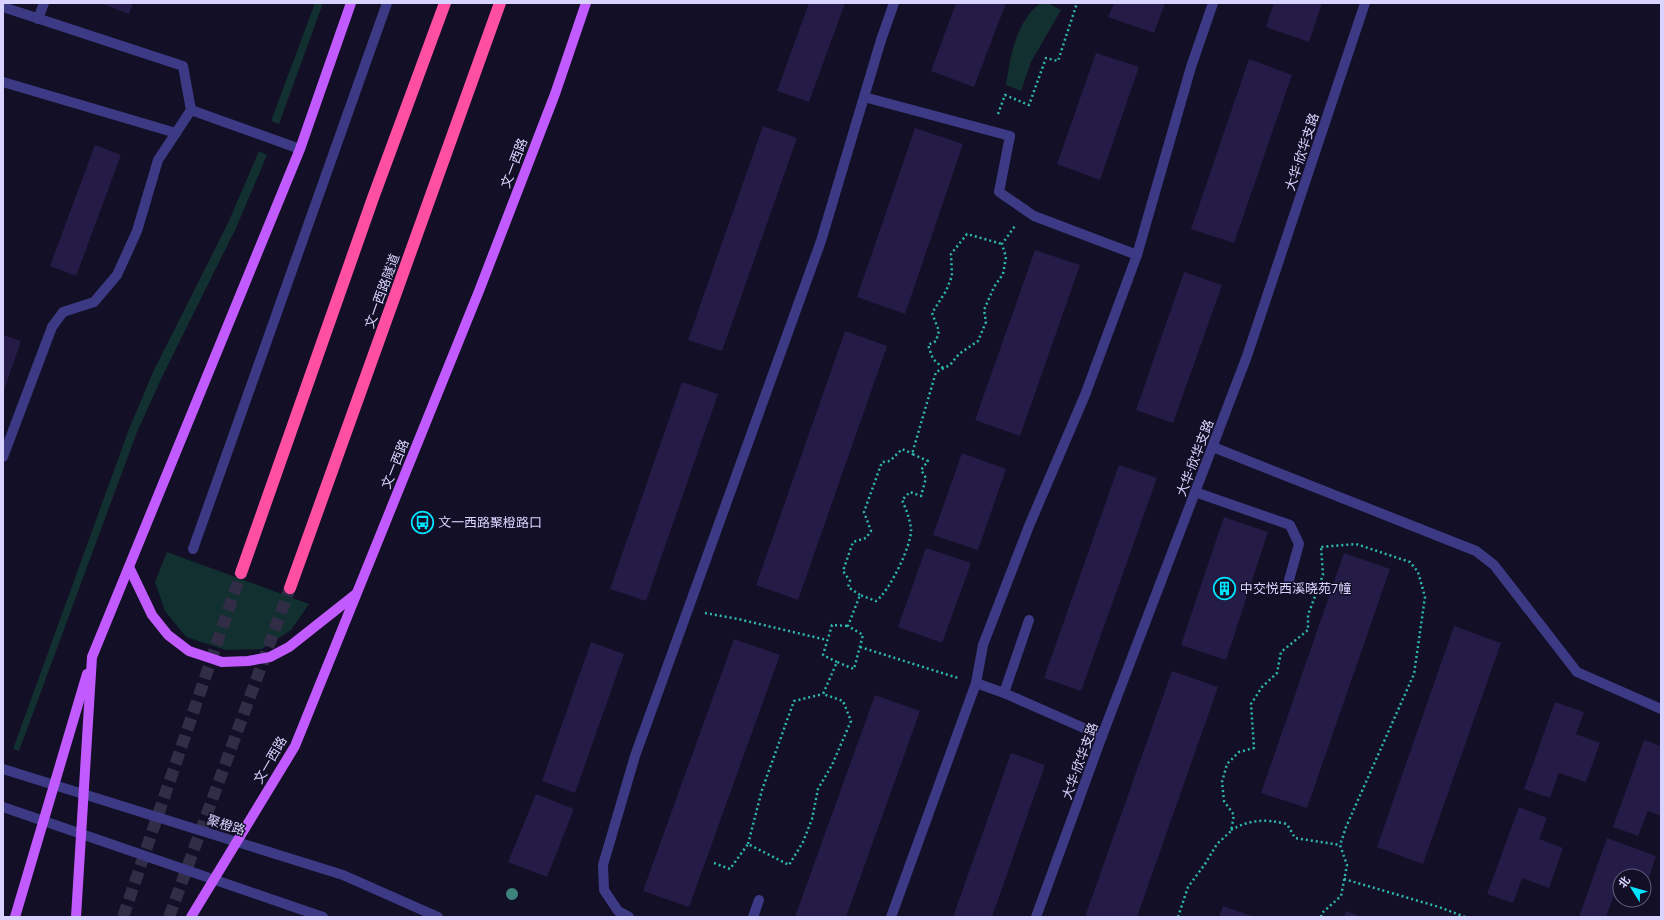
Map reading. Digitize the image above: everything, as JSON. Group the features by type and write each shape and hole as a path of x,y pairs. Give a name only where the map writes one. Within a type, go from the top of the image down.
{"highway":[{"path":"241,574 371,205 446,3"},
{"name":"文一西路隧道","path":"290,588 500,3"}],"main road":[{"path":"16,917 92,657 300,149 350,3"},
{"name":"文一西路","path":"191,917 295,746 479,291 555,94 586,3"},
{"path":"129,566 152,615 168,634 189,651 222,662 248,661 270,656 289,647 357,594"},
{"path":"76,917 92,657"}],"street":[{"path":"38,19 44,3"},
{"path":"193,549 387,3"},
{"path":"629,917 618,911 604,890 603,865 635,756 821,241 881,40 894,3"},
{"path":"891,917 976,684 983,645 1029,526 1085,395 1137,255 1191,67 1213,3"},
{"name":"大华·欣华支路","path":"1036,917 1102,736 1247,356 1365,3"},
{"path":"3,7 183,66 191,110 158,160 137,231 117,275 94,302 63,312 52,327 3,457"},
{"path":"3,82 176,133"},
{"path":"864,97 1010,136 999,192 1034,216 1137,255"},
{"path":"191,110 300,149"},
{"path":"1213,447 1476,551 1494,565 1577,672 1661,709"},
{"path":"1196,492 1290,525 1299,544 1289,580"},
{"path":"1004,693 1029,620"},
{"path":"976,684 1004,693 1102,736"},
{"name":"聚橙路","path":"3,769 343,875 438,917"},
{"path":"3,807 323,917"},
{"path":"753,917 760,900"}],"path":[{"path":"991,131 1005,95 1029,105 1046,58 1058,61 1077,3"},
{"path":"1002,244 1026,211"},
{"path":"943,368 933,359 928,345 936,341 939,331 932,313 946,291 952,276 951,254 967,234 1002,244"},
{"path":"914,455 912,454 936,372 950,365 959,354 978,341 986,322 984,310 994,287 1003,274 1006,257 1002,244"},
{"path":"902,450 914,455 928,461 921,470 926,478 921,496 910,492 902,500 906,509 911,531 904,554 893,579 882,596 876,601 860,595 848,587 850,581 843,571 853,542 866,538 871,531 864,512 882,462 890,461 902,450"},
{"path":"1299,544 1321,547 1356,544 1410,562 1418,572 1425,597 1414,674 1346,827 1340,846 1347,865 1341,896 1322,912 1320,917"},
{"path":"1230,831 1234,816 1224,801 1222,782 1227,764 1239,752 1254,748 1251,704 1262,687 1277,673 1281,652 1308,630 1308,615 1323,575 1321,547"},
{"path":"848,626 860,595"},
{"path":"688,610 738,619 827,640"},
{"path":"832,625 848,626 863,635 854,669 823,655 827,640 832,625"},
{"path":"860,647 976,684"},
{"path":"823,694 836,662"},
{"path":"714,863 730,869 748,844 762,790 794,701 823,694 843,701 851,721 832,765 818,789 812,820 803,842 788,866 748,844"},
{"path":"1178,917 1188,887 1205,864 1217,844 1230,831 1244,823 1268,820 1287,824 1295,838 1340,846"},
{"path":"1344,879 1439,907 1465,917"}],"green space":[{"path":"315,3 323,3 279,124 271,121"},
{"path":"1041,3 1048,3 1061,10 1031,62 1021,91 1006,85 1012,52 1020,29 1032,10"},
{"path":"259,151 267,155 236,228 162,377 137,432 19,751 13,749 129,429 153,372 228,223"},
{"path":"167,552 309,604 291,630 262,649 226,650 186,637 165,611 155,582"}],"building":[{"path":"101,3 133,3 129,14"},
{"path":"809,3 845,3 809,102 777,91"},
{"path":"956,3 1006,3 974,87 931,71"},
{"path":"1114,3 1165,3 1154,33 1108,17"},
{"path":"1274,3 1322,3 1309,42 1266,27"},
{"path":"1096,53 1139,67 1100,180 1057,164"},
{"path":"1249,59 1292,75 1234,243 1191,229"},
{"path":"763,126 797,138 722,351 688,340"},
{"path":"915,128 963,144 905,314 857,297"},
{"path":"95,145 121,155 76,276 50,266"},
{"path":"1035,250 1080,265 1020,436 975,420"},
{"path":"1184,272 1222,285 1173,423 1136,410"},
{"path":"845,331 887,346 798,600 756,585"},
{"path":"3,335 21,341 3,393"},
{"path":"682,382 718,394 646,601 610,589"},
{"path":"962,453 1006,469 978,550 933,535"},
{"path":"1119,465 1157,478 1081,691 1044,678"},
{"name":"中交悦西溪晓苑7幢","path":"1224,517 1268,532 1226,660 1181,645"},
{"path":"926,548 971,563 942,643 898,627"},
{"path":"1344,553 1390,569 1307,808 1261,793"},
{"path":"1454,626 1501,643 1423,864 1377,847"},
{"path":"734,639 780,655 689,907 643,891"},
{"path":"591,642 624,654 575,793 542,781"},
{"path":"1172,671 1218,687 1137,917 1085,917"},
{"path":"875,695 920,711 846,917 795,917"},
{"path":"1555,702 1584,712 1576,734 1600,743 1586,782 1559,773 1550,798 1524,789"},
{"path":"1644,740 1661,746 1661,816 1648,811 1638,836 1613,827"},
{"path":"1011,753 1045,765 992,917 953,917"},
{"path":"536,794 574,809 547,877 508,862"},
{"path":"1519,807 1547,818 1539,839 1563,848 1549,888 1522,878 1513,903 1487,894"},
{"path":"1607,838 1656,856 1652,868 1612,868 1612,901 1606,917 1579,917"},
{"path":"1223,906 1255,917 1219,917"},
{"path":"1346,911 1361,917 1344,917"}],"tunnel":[{"path":"123,917 241,573"},
{"path":"169,917 290,588"}],"place":[{"name":"文一西路聚橙路口","path":"423,522"},
{"name":"中交悦西溪晓苑7幢","path":"1225,588"}]}
